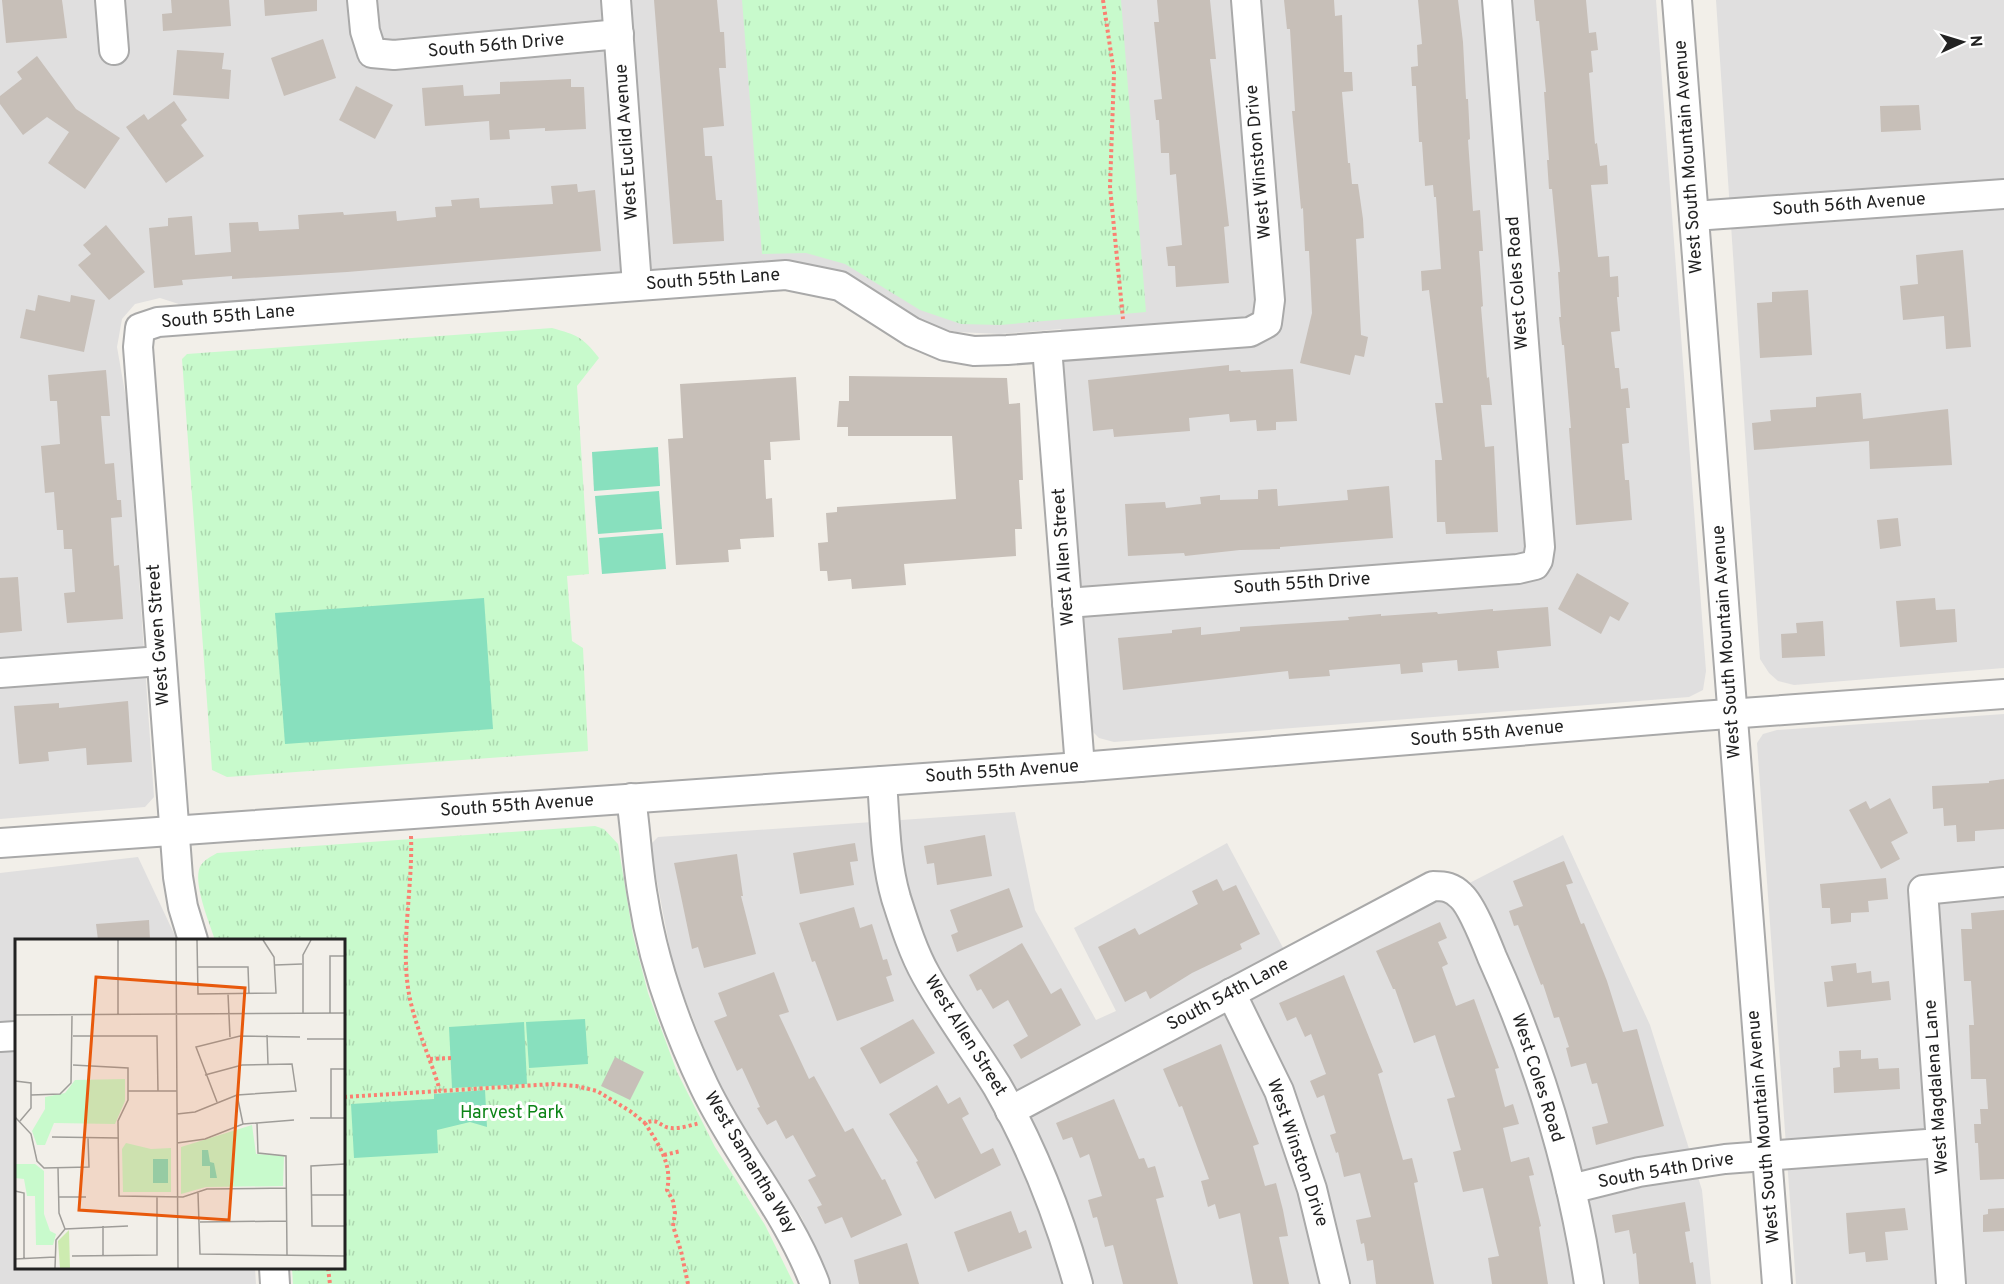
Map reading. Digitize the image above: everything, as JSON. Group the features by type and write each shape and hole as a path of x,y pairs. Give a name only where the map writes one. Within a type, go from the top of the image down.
{"street":[{"path":"110,0 114,50"},
{"name":"South 56th Drive","path":"362,0 364,31 372,53 394,55 619,34"},
{"name":"West Euclid Avenue","path":"616,0 637,285"},
{"name":"West Winston Drive","path":"1246,0 1270,300 1268,323"},
{"name":"West Coles Road","path":"1497,0 1540,547 1535,565"},
{"name":"West South Mountain Avenue","path":"1677,0 1777,1284"},
{"name":"South 56th Avenue","path":"1694,216 2004,194"},
{"name":"South 55th Lane","path":"140,328 158,322 786,274 840,286 912,332 945,346 974,351 1250,332 1268,323"},
{"name":"West Gwen Street","path":"140,328 138,347 174,831 183,907 193,939"},
{"name":"West Allen Street","path":"1047,347 1080,767"},
{"name":"South 55th Drive","path":"1067,603 1518,569 1535,565"},
{"path":"0,673 161,661"},
{"name":"South 55th Avenue","path":"0,843 1080,767 2004,694"},
{"name":"West Allen Street","path":"882,781 888,862 896,897 908,931 925,973 1010,1111 1041,1179 1076,1283"},
{"name":"West Samantha Way","path":"631,798 641,889 654,954 682,1035 704,1087 732,1139 788,1225 815,1284"},
{"name":"West Magdalena Lane","path":"1951,1284 1923,890 2004,882"},
{"name":"South 54th Lane","path":"1010,1111 1433,886 1449,886"},
{"name":"West Coles Road","path":"1449,886 1463,897 1505,986 1545,1094 1571,1189 1589,1284"},
{"name":"West Winston Drive","path":"1231,993 1279,1091 1287,1113 1312,1189 1335,1284"},
{"path":"0,1037 15,1036"},
{"name":"South 54th Drive","path":"1571,1189 1639,1172 1725,1159 1940,1143"},
{"path":"274,1269 275,1284"}],"path":[{"path":"1102,0 1114,73 1111,217 1118,256 1125,341"},
{"path":"411,836 412,868 407,914 409,993 440,1091"},
{"path":"430,1059 451,1058"},
{"path":"345,1097 553,1084 597,1091 645,1123 664,1155 669,1179 666,1190 673,1201 675,1214 672,1226 681,1251 688,1284"},
{"path":"645,1123 659,1122 673,1129 707,1120"},
{"path":"664,1155 681,1151"},
{"path":"328,1269 330,1284"}],"shaded area":[{"path":"0,0 1656,0 1706,671 1703,690 1689,697 1114,742 1099,738 1091,730 1090,724 1061,329 1000,334 957,332 928,325 904,312 861,282 837,273 795,263 767,261 694,269 185,306 160,298 135,304 122,319 117,347 127,404 154,797 145,807 0,819"},
{"path":"1716,0 2004,0 2004,668 1794,685 1778,681 1769,673 1760,659"},
{"path":"2004,714 2004,1284 1796,1284 1757,743 1763,734 1777,730"},
{"path":"1015,812 1035,910 1096,1020 1116,1011 1074,928 1227,843 1296,972 1563,835 1650,1025 1702,1190 1711,1284 828,1284 802,1218 721,1091 674,970 650,845 658,837"},
{"path":"138,857 177,939 15,939 15,1269 255,1269 256,1284 0,1284 0,873"}],"green space":[{"path":"742,0 1121,0 1146,312 1000,325 961,324 920,310 845,264 806,253 762,254"},
{"path":"552,328 579,338 599,358 577,386 589,574 567,576 572,641 583,648 588,751 227,777 212,770 182,359 187,354"},
{"path":"658,447 660,486 594,491 592,452"},
{"path":"659,491 662,529 598,534 595,496"},
{"path":"663,533 666,569 602,574 599,538"},
{"path":"484,598 493,729 285,744 275,613"},
{"name":"Harvest Park","path":"595,826 604,829 618,844 633,935 648,993 677,1072 715,1147 765,1225 794,1284 293,1284 292,1269 345,1269 345,939 215,939 198,881 201,865 217,853"},
{"path":"585,1019 588,1064 529,1068 526,1022"},
{"path":"524,1022 527,1084 452,1088 449,1027"},
{"path":"485,1090 487,1127 470,1122 437,1130 438,1153 354,1158 351,1104 434,1099 434,1094"}],"building":[{"path":"2,0 62,0 67,38 6,43"},
{"path":"171,0 229,0 231,26 163,31 162,14 172,13"},
{"path":"264,0 317,0 317,11 265,16"},
{"path":"654,0 717,0 720,32 724,32 726,68 719,68 724,126 703,128 705,156 712,156 716,200 722,200 724,241 673,244"},
{"path":"1157,0 1210,0 1216,59 1210,59 1229,226 1224,227 1229,283 1176,287 1175,266 1168,266 1166,247 1182,245 1176,174 1170,175 1169,153 1161,153 1159,120 1156,120 1154,100 1162,99 1154,22 1159,22"},
{"path":"1284,0 1334,0 1335,16 1342,15 1344,72 1352,72 1353,91 1342,92 1348,163 1350,163 1352,184 1358,184 1363,219 1364,238 1356,239 1361,335 1368,337 1364,357 1355,355 1350,375 1300,363 1312,313 1309,251 1305,251 1303,208 1301,209 1292,111 1295,111 1290,29 1287,29"},
{"path":"1418,0 1458,0 1466,99 1468,99 1470,139 1468,140 1473,211 1480,210 1483,251 1479,251 1483,306 1481,307 1487,378 1489,377 1492,405 1481,405 1485,447 1494,446 1498,532 1446,534 1445,522 1437,522 1435,460 1442,460 1435,403 1443,403 1429,290 1422,291 1421,271 1441,269 1436,197 1434,197 1433,185 1425,186 1422,142 1419,142 1416,86 1412,86 1411,67 1418,66 1417,45 1422,44"},
{"path":"1534,0 1586,0 1589,33 1596,32 1598,50 1591,51 1593,72 1589,73 1595,144 1597,143 1600,166 1607,165 1608,184 1591,185 1598,257 1609,256 1610,277 1618,276 1620,331 1611,332 1615,368 1619,368 1621,389 1628,388 1630,408 1626,408 1629,443 1622,444 1625,480 1629,480 1632,520 1576,525 1569,428 1571,428 1564,345 1562,345 1559,317 1561,317 1558,272 1560,272 1552,189 1549,189 1544,92 1546,92 1539,21 1536,21"},
{"path":"323,39 336,78 284,96 271,58"},
{"path":"177,50 224,53 222,69 231,70 229,99 173,95"},
{"path":"37,56 76,109 120,138 85,189 48,163 69,132 47,117 23,135 0,104 0,96 22,79 17,72"},
{"path":"571,79 571,87 584,87 586,129 509,130 510,139 490,140 489,121 425,126 422,88 463,85 464,96 500,94 500,82"},
{"path":"356,86 393,105 375,139 339,120"},
{"path":"174,101 187,120 181,125 204,156 166,183 126,127 144,114 148,120"},
{"path":"1919,105 1921,130 1881,132 1880,106"},
{"path":"577,184 578,192 595,190 601,251 347,272 182,280 183,285 154,288 149,228 168,226 168,218 192,216 195,255 231,252 229,223 258,222 259,231 299,229 298,215 343,212 344,215 396,211 397,221 436,217 435,207 452,206 451,200 479,198 480,208 553,204 551,186"},
{"path":"106,225 145,272 109,300 78,265 91,254 83,245"},
{"path":"1963,250 1971,347 1946,349 1944,316 1903,320 1900,286 1918,284 1916,255"},
{"path":"1808,290 1812,355 1760,358 1757,303 1772,302 1772,292"},
{"path":"38,295 70,302 71,295 95,300 84,352 20,338 26,309 35,311"},
{"path":"1229,365 1229,371 1240,370 1241,372 1293,369 1297,421 1276,422 1276,430 1257,431 1256,420 1230,422 1229,414 1189,418 1190,431 1114,437 1113,429 1093,431 1088,380"},
{"path":"106,370 110,416 101,416 105,464 114,463 117,500 121,500 122,517 111,518 114,566 119,565 123,619 67,623 64,593 75,592 72,549 64,549 63,530 57,530 54,492 45,493 41,446 60,444 57,401 50,401 48,375"},
{"path":"849,376 1007,378 1009,404 1020,403 1023,480 1019,480 1022,529 1015,529 1016,556 904,564 906,585 852,589 851,579 828,581 827,571 820,571 818,543 828,542 826,513 837,512 837,507 956,499 952,436 848,436 848,427 837,427 839,401 849,401"},
{"path":"796,377 800,440 770,442 771,460 764,460 766,499 772,498 774,537 740,539 741,549 728,550 729,562 676,565 668,439 683,438 680,384"},
{"path":"1861,393 1863,419 1948,409 1952,465 1870,469 1869,441 1754,450 1752,423 1771,421 1770,410 1816,407 1816,397"},
{"path":"1389,486 1393,538 1185,556 1184,553 1128,556 1125,504 1165,502 1166,508 1201,504 1200,497 1220,495 1220,500 1258,499 1258,490 1277,489 1278,506 1348,500 1347,490"},
{"path":"1898,518 1901,546 1880,549 1877,520"},
{"path":"1577,573 1629,603 1619,621 1610,616 1601,634 1558,609"},
{"path":"18,577 22,631 0,633 0,578"},
{"path":"1935,598 1936,610 1955,609 1957,642 1900,647 1896,601"},
{"path":"1548,607 1551,646 1497,651 1499,668 1458,671 1457,660 1422,663 1423,672 1401,674 1400,664 1329,670 1330,676 1289,679 1288,671 1123,690 1118,638 1172,633 1172,630 1201,627 1201,635 1240,631 1240,627 1349,620 1348,617 1381,614 1381,616 1437,612 1438,614"},
{"path":"1823,621 1825,656 1782,658 1781,634 1797,633 1796,623"},
{"path":"128,701 132,762 87,765 86,748 48,752 49,761 19,764 14,706 59,703 59,708"},
{"path":"2004,779 2004,829 1975,831 1975,841 1957,842 1956,825 1944,826 1943,808 1933,809 1932,786 1989,783 1989,781"},
{"path":"1890,798 1908,833 1891,842 1900,859 1881,869 1849,810 1866,801 1870,809"},
{"path":"985,835 992,876 937,885 934,863 927,864 924,846"},
{"path":"855,843 858,861 850,862 854,885 800,894 793,853"},
{"path":"737,854 743,896 741,896 756,954 704,968 698,947 692,949 674,863"},
{"path":"1564,861 1573,883 1566,885 1607,981 1623,1032 1637,1029 1664,1126 1596,1145 1592,1127 1608,1123 1597,1083 1592,1084 1586,1063 1571,1067 1566,1048 1569,1047 1559,1017 1554,1018 1543,984 1541,985 1518,925 1514,926 1509,911 1523,906 1513,881"},
{"path":"1886,878 1888,899 1868,901 1869,912 1851,913 1851,922 1831,924 1830,908 1822,908 1820,884"},
{"path":"1217,879 1223,891 1236,885 1260,934 1240,944 1242,949 1192,973 1150,999 1146,991 1125,1002 1098,947 1135,928 1139,935 1198,904 1192,891"},
{"path":"1009,888 1023,927 957,952 951,935 958,932 950,910"},
{"path":"854,907 860,928 872,924 883,960 887,959 892,975 886,977 894,1001 837,1021 815,961 812,962 799,923"},
{"path":"2004,910 2004,1179 1980,1180 1978,1143 1975,1143 1974,1124 1981,1124 1980,1109 1988,1109 1986,1079 1971,1079 1969,1025 1974,1025 1971,981 1964,981 1961,929 1972,929 1971,913"},
{"path":"149,920 150,939 98,939 96,924"},
{"path":"1440,922 1447,938 1438,942 1448,964 1442,967 1456,1006 1474,999 1499,1068 1495,1069 1505,1107 1513,1104 1519,1124 1503,1128 1511,1162 1529,1157 1534,1175 1529,1176 1541,1226 1539,1227 1548,1284 1492,1284 1488,1258 1499,1256 1483,1188 1463,1192 1453,1152 1461,1150 1447,1099 1455,1097 1435,1035 1414,1043 1395,989 1376,951"},
{"path":"1022,943 1051,994 1061,988 1081,1025 1021,1059 1013,1045 1028,1036 1008,1000 993,1009 981,989 977,991 969,975"},
{"path":"1856,963 1857,973 1871,971 1872,983 1889,981 1891,1000 1827,1007 1824,982 1833,981 1831,966"},
{"path":"774,972 789,1012 779,1015 809,1079 814,1076 845,1132 853,1128 882,1180 885,1179 902,1215 851,1238 842,1217 825,1224 817,1207 822,1205 808,1180 816,1176 793,1135 786,1139 776,1120 767,1125 757,1108 760,1107 742,1068 737,1071 714,1021 727,1016 718,993"},
{"path":"1344,975 1383,1072 1378,1074 1403,1160 1412,1158 1418,1182 1414,1183 1434,1284 1376,1284 1373,1260 1367,1261 1356,1220 1371,1217 1360,1173 1344,1177 1338,1152 1336,1153 1330,1135 1336,1133 1324,1095 1317,1098 1310,1081 1326,1074 1311,1034 1305,1037 1296,1017 1287,1021 1279,1003"},
{"path":"913,1019 935,1053 880,1084 860,1048"},
{"path":"1221,1044 1259,1144 1253,1146 1265,1186 1276,1183 1288,1236 1279,1237 1289,1284 1253,1284 1240,1213 1219,1219 1215,1204 1208,1207 1201,1181 1209,1179 1182,1106 1179,1107 1163,1069"},
{"path":"1861,1050 1861,1059 1878,1058 1879,1069 1899,1068 1900,1089 1834,1093 1833,1068 1840,1067 1839,1051"},
{"path":"615,1057 644,1072 630,1100 601,1086"},
{"path":"937,1085 948,1104 960,1097 969,1114 962,1118 981,1154 993,1148 1001,1165 935,1199 916,1162 918,1161 889,1114"},
{"path":"1114,1099 1139,1159 1144,1158 1148,1168 1155,1166 1164,1197 1156,1199 1178,1284 1123,1284 1113,1245 1105,1247 1097,1217 1093,1218 1088,1200 1102,1196 1089,1154 1080,1158 1072,1137 1063,1140 1056,1123"},
{"path":"1685,1202 1690,1231 1685,1232 1696,1284 1639,1284 1636,1253 1633,1254 1629,1230 1615,1233 1612,1215"},
{"path":"1905,1208 1908,1230 1885,1232 1888,1260 1866,1262 1865,1252 1849,1254 1846,1213"},
{"path":"2004,1208 2004,1231 1983,1232 1983,1215 1988,1214 1988,1209"},
{"path":"1011,1211 1019,1233 1026,1230 1032,1248 968,1272 954,1232"},
{"path":"907,1243 919,1284 859,1284 854,1260"}]}
